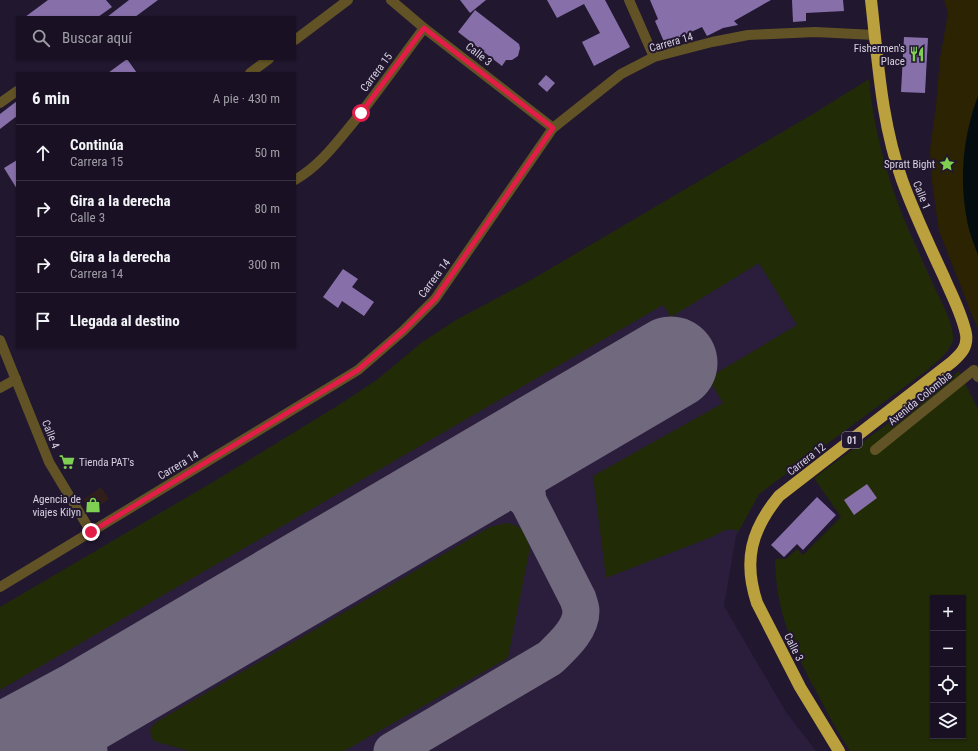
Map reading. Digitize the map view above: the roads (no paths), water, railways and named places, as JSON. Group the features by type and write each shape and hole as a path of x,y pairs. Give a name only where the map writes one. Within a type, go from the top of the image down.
{"highway":[{"name":"Calle 1","path":"871,0 885,116 894,154 912,208 959,311 966,335 966,345"},
{"name":"Carrera 12","path":"752,546 758,526 767,511 780,496 962,354 966,345"},
{"name":"Calle 3","path":"752,546 750,572 753,591 758,603 800,687 839,751"}],"street":[{"path":"296,39 348,0"},
{"name":"Calle 3","path":"391,0 424,28 553,128"},
{"path":"629,0 654,57"},
{"name":"Carrera 15","path":"296,179 308,173 324,159 361,113 424,28"},
{"name":"Carrera 14","path":"0,587 358,370 398,336 435,299 553,128 621,74 654,57 712,42 748,35 815,32 875,35"},
{"path":"251,72 268,60"},
{"path":"0,103 16,92"},
{"name":"Calle 4","path":"0,340 50,462 91,532"},
{"name":"Avenida Colombia","path":"875,450 974,370 978,377"},
{"path":"0,388 16,379"}],"place":[{"name":"Fishermen's Place","path":"917,54"},
{"name":"Spratt Bight","path":"947,164"},
{"name":"Tienda PAT's","path":"67,462"},
{"name":"Agencia de viajes Kilyn","path":"93,505"}]}
